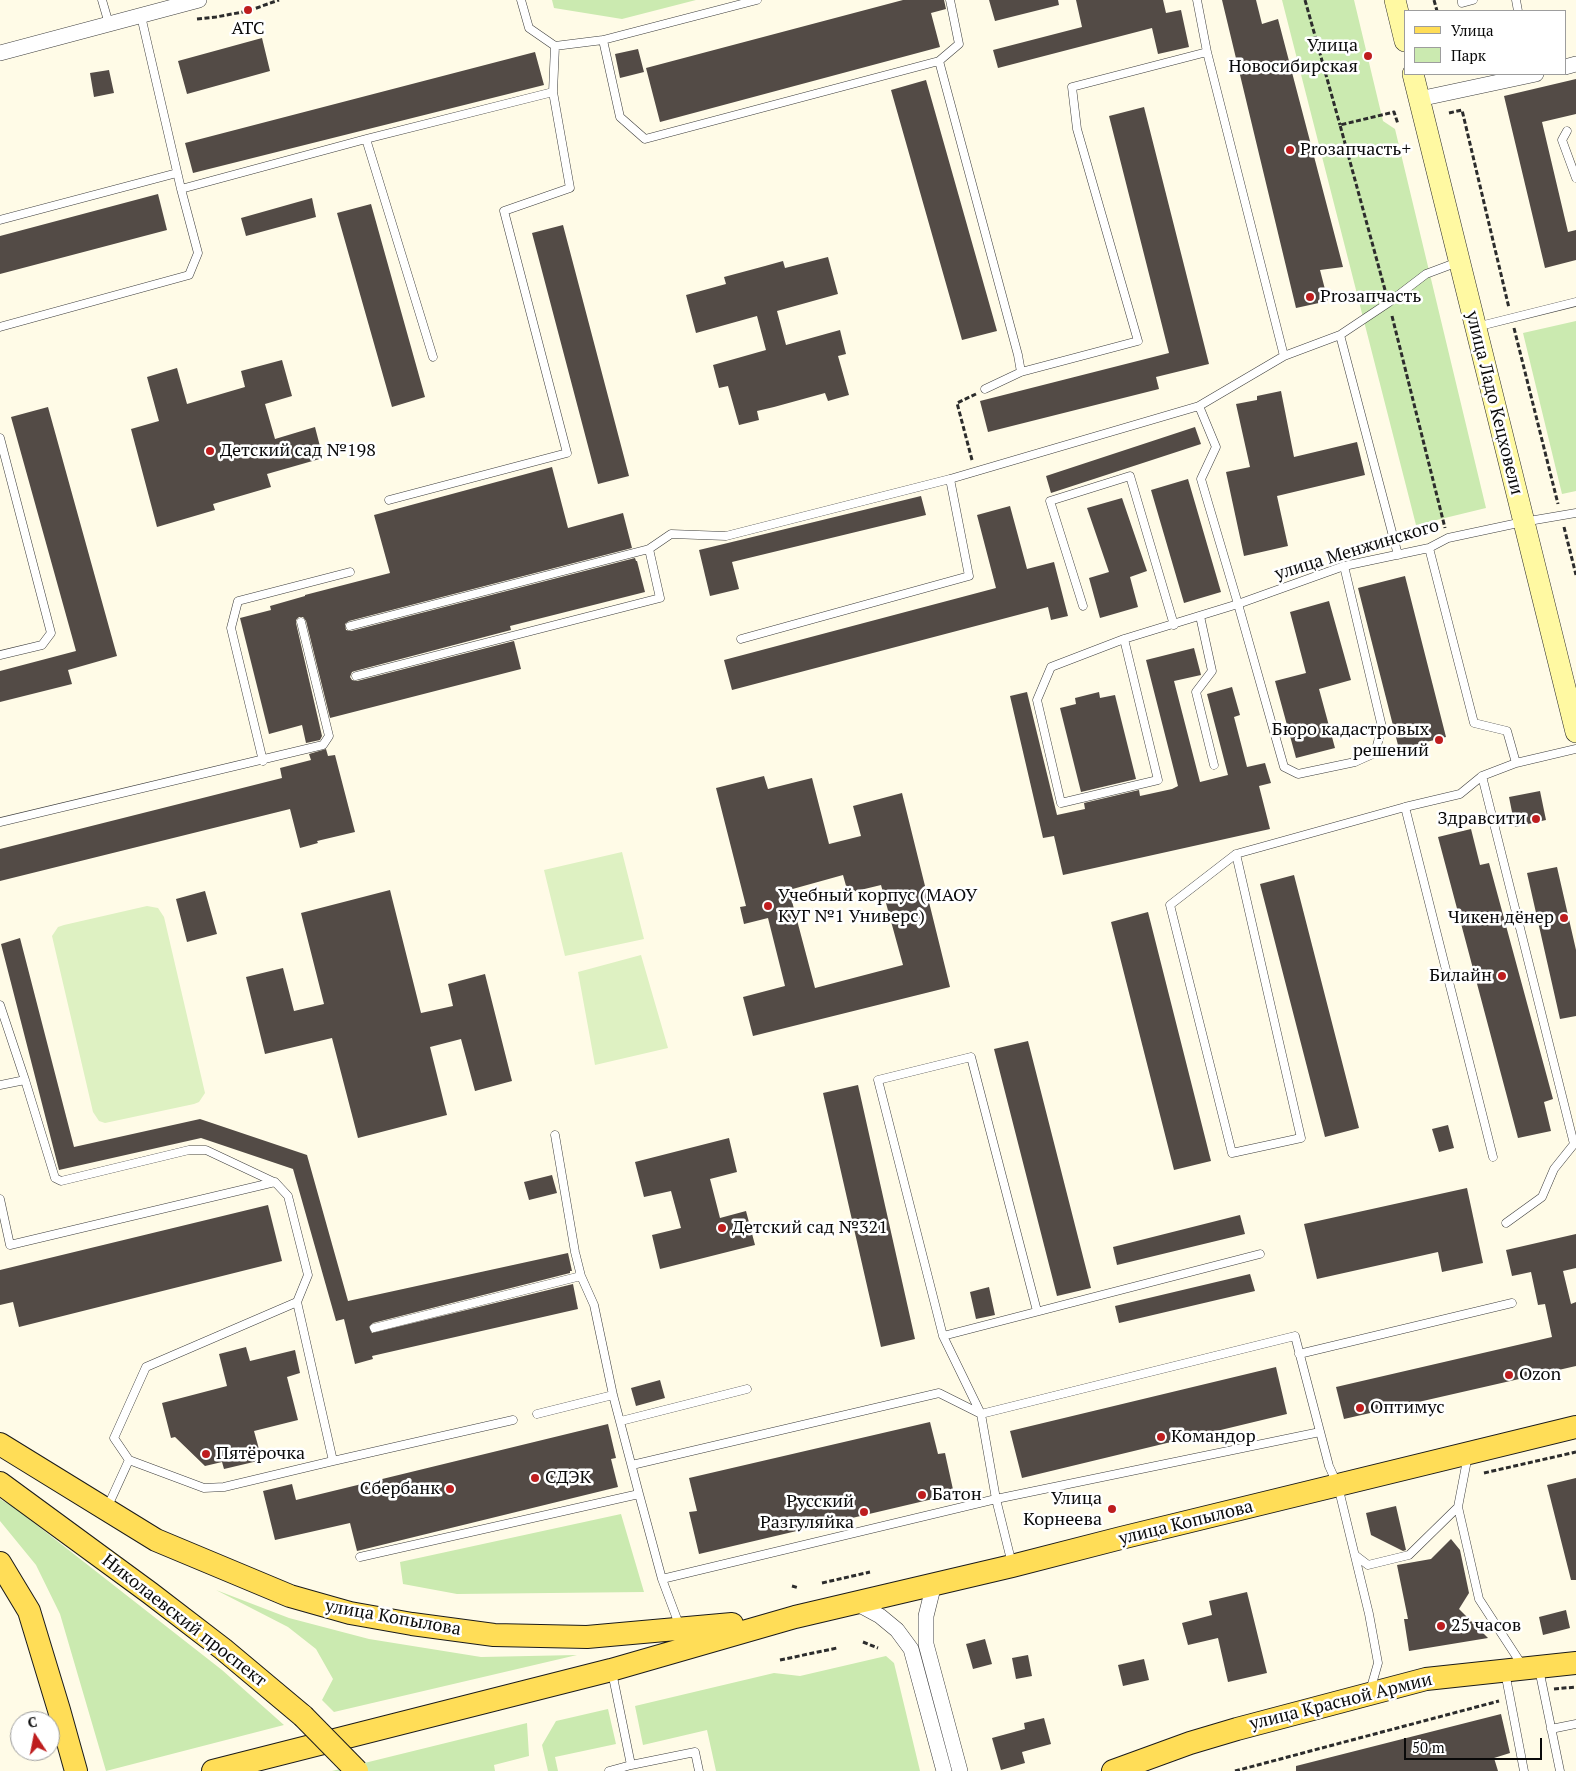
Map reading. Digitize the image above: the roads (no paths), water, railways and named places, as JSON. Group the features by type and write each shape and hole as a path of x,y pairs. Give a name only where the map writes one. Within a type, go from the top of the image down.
{"main road":[{"path":"1395,0 1404,37"},
{"name":"улица Ладо Кецховели","path":"1412,75 1576,732"},
{"name":"улица Копылова","path":"213,1771 611,1670 795,1617 1012,1566 1576,1426"},
{"name":"улица Копылова","path":"0,1444 156,1540 290,1596 350,1614 494,1635 588,1637 681,1630 795,1617"},
{"name":"Николаевский проспект","path":"0,1483 158,1598 223,1649 303,1716 357,1771"},
{"path":"0,1563 29,1611 76,1771"},
{"name":"улица Красной Армии","path":"1113,1771 1190,1743 1426,1679 1576,1663"}],"street":[{"path":"141,16 199,0"},
{"path":"0,53 109,24"},
{"path":"1419,99 1529,75"},
{"path":"934,1584 926,1616 926,1644 960,1771"},
{"path":"856,1603 880,1616 897,1630 911,1648 944,1771"}],"lane":[{"path":"0,327 189,275 198,253 177,173 141,16 109,24 102,0"},
{"path":"521,0 529,28 555,46 603,40 757,0"},
{"path":"603,40 620,117 645,139 939,61 959,44 950,0"},
{"path":"1197,0 1207,52 1284,356"},
{"path":"1462,0 1462,3 1473,0"},
{"path":"389,500 567,453 504,211 570,188 553,92 555,46"},
{"path":"985,389 1021,372 1138,341 1077,128 1072,87 1207,52"},
{"path":"939,61 1021,372"},
{"path":"181,189 366,139 553,92"},
{"path":"1567,131 1562,140 1576,178"},
{"path":"366,139 433,358"},
{"path":"0,220 177,173"},
{"path":"350,626 649,549 671,534 726,536 950,479 1199,406 1284,356 1340,335 1388,303 1426,274 1460,262"},
{"path":"1476,327 1576,302"},
{"path":"1340,335 1398,555"},
{"path":"1199,406 1216,447 1201,478 1284,767 1298,774 1355,762 1376,753 1382,727 1344,566"},
{"path":"0,438 51,634 42,645 0,655"},
{"path":"1083,606 1050,501 1130,476 1174,625"},
{"path":"741,638 969,576 950,479"},
{"name":"улица Менжинского","path":"1124,639 1158,780 1062,803 1037,700 1051,668 1124,639 1238,604 1344,566 1429,548 1448,538 1576,513"},
{"path":"1429,548 1474,722 1507,731 1516,763"},
{"path":"356,676 660,598 649,549"},
{"path":"263,761 231,628 238,600 350,572"},
{"path":"1200,616 1212,671 1196,692 1214,766"},
{"path":"0,822 263,761 323,745 329,736 301,622"},
{"path":"1236,854 1301,1138 1232,1153 1170,905 1236,854 1405,807 1460,794 1482,776 1516,763 1576,749"},
{"path":"1482,776 1575,1143 1554,1168 1542,1197 1506,1223"},
{"path":"1405,807 1494,1157"},
{"path":"0,1005 55,1178 61,1181 189,1150 206,1150 275,1182 288,1196 308,1275 298,1302 333,1461"},
{"path":"1012,1566 996,1499 981,1414 942,1336 878,1080 970,1057 1037,1311"},
{"path":"0,1085 25,1080"},
{"path":"555,1136 575,1252 581,1276 594,1305 613,1395 639,1494 662,1579 681,1630"},
{"path":"0,1247 275,1182"},
{"path":"0,1199 10,1245"},
{"path":"942,1336 1260,1254"},
{"path":"374,1328 581,1276"},
{"path":"298,1302 146,1367 114,1438 129,1460 204,1488 224,1487 513,1420"},
{"path":"1299,1354 1512,1303"},
{"path":"632,1464 939,1393 981,1414 1295,1336 1329,1466 1338,1486 1369,1614 1378,1663 1369,1693"},
{"path":"621,1421 747,1389"},
{"path":"537,1414 613,1395"},
{"path":"662,1579 996,1499 1320,1432"},
{"path":"1468,1453 1458,1507 1479,1599 1523,1668 1544,1690 1560,1771"},
{"path":"106,1510 129,1460"},
{"path":"360,1557 639,1494"},
{"path":"1355,1554 1368,1565 1408,1555 1458,1507"},
{"path":"1523,1668 1510,1698 1524,1771"},
{"path":"611,1670 631,1765"},
{"path":"1552,1729 1576,1724"},
{"path":"608,1771 694,1752 699,1771"},
{"path":"650,1761 652,1771"}],"place":[{"name":"АТС","path":"248,10"},
{"name":"Улица Новосибирская","path":"1368,56"},
{"name":"Proзапчасть+","path":"1290,150"},
{"name":"Proзапчасть","path":"1310,297"},
{"name":"Детский сад №198","path":"210,451"},
{"name":"Бюро кадастровых решений","path":"1439,740"},
{"name":"Здравсити","path":"1536,819"},
{"name":"Учебный корпус (МАОУ КУГ №1 Универс)","path":"768,906"},
{"name":"Чикен дёнер","path":"1564,918"},
{"name":"Билайн","path":"1502,976"},
{"name":"Детский сад №321","path":"722,1228"},
{"name":"Ozon","path":"1509,1375"},
{"name":"Оптимус","path":"1360,1408"},
{"name":"Командор","path":"1161,1437"},
{"name":"Пятёрочка","path":"206,1454"},
{"name":"СДЭК","path":"535,1478"},
{"name":"Сбербанк","path":"450,1489"},
{"name":"Батон","path":"922,1495"},
{"name":"Улица Корнеева","path":"1112,1509"},
{"name":"Русский Разгуляйка","path":"864,1512"},
{"name":"25 часов","path":"1441,1626"}]}
